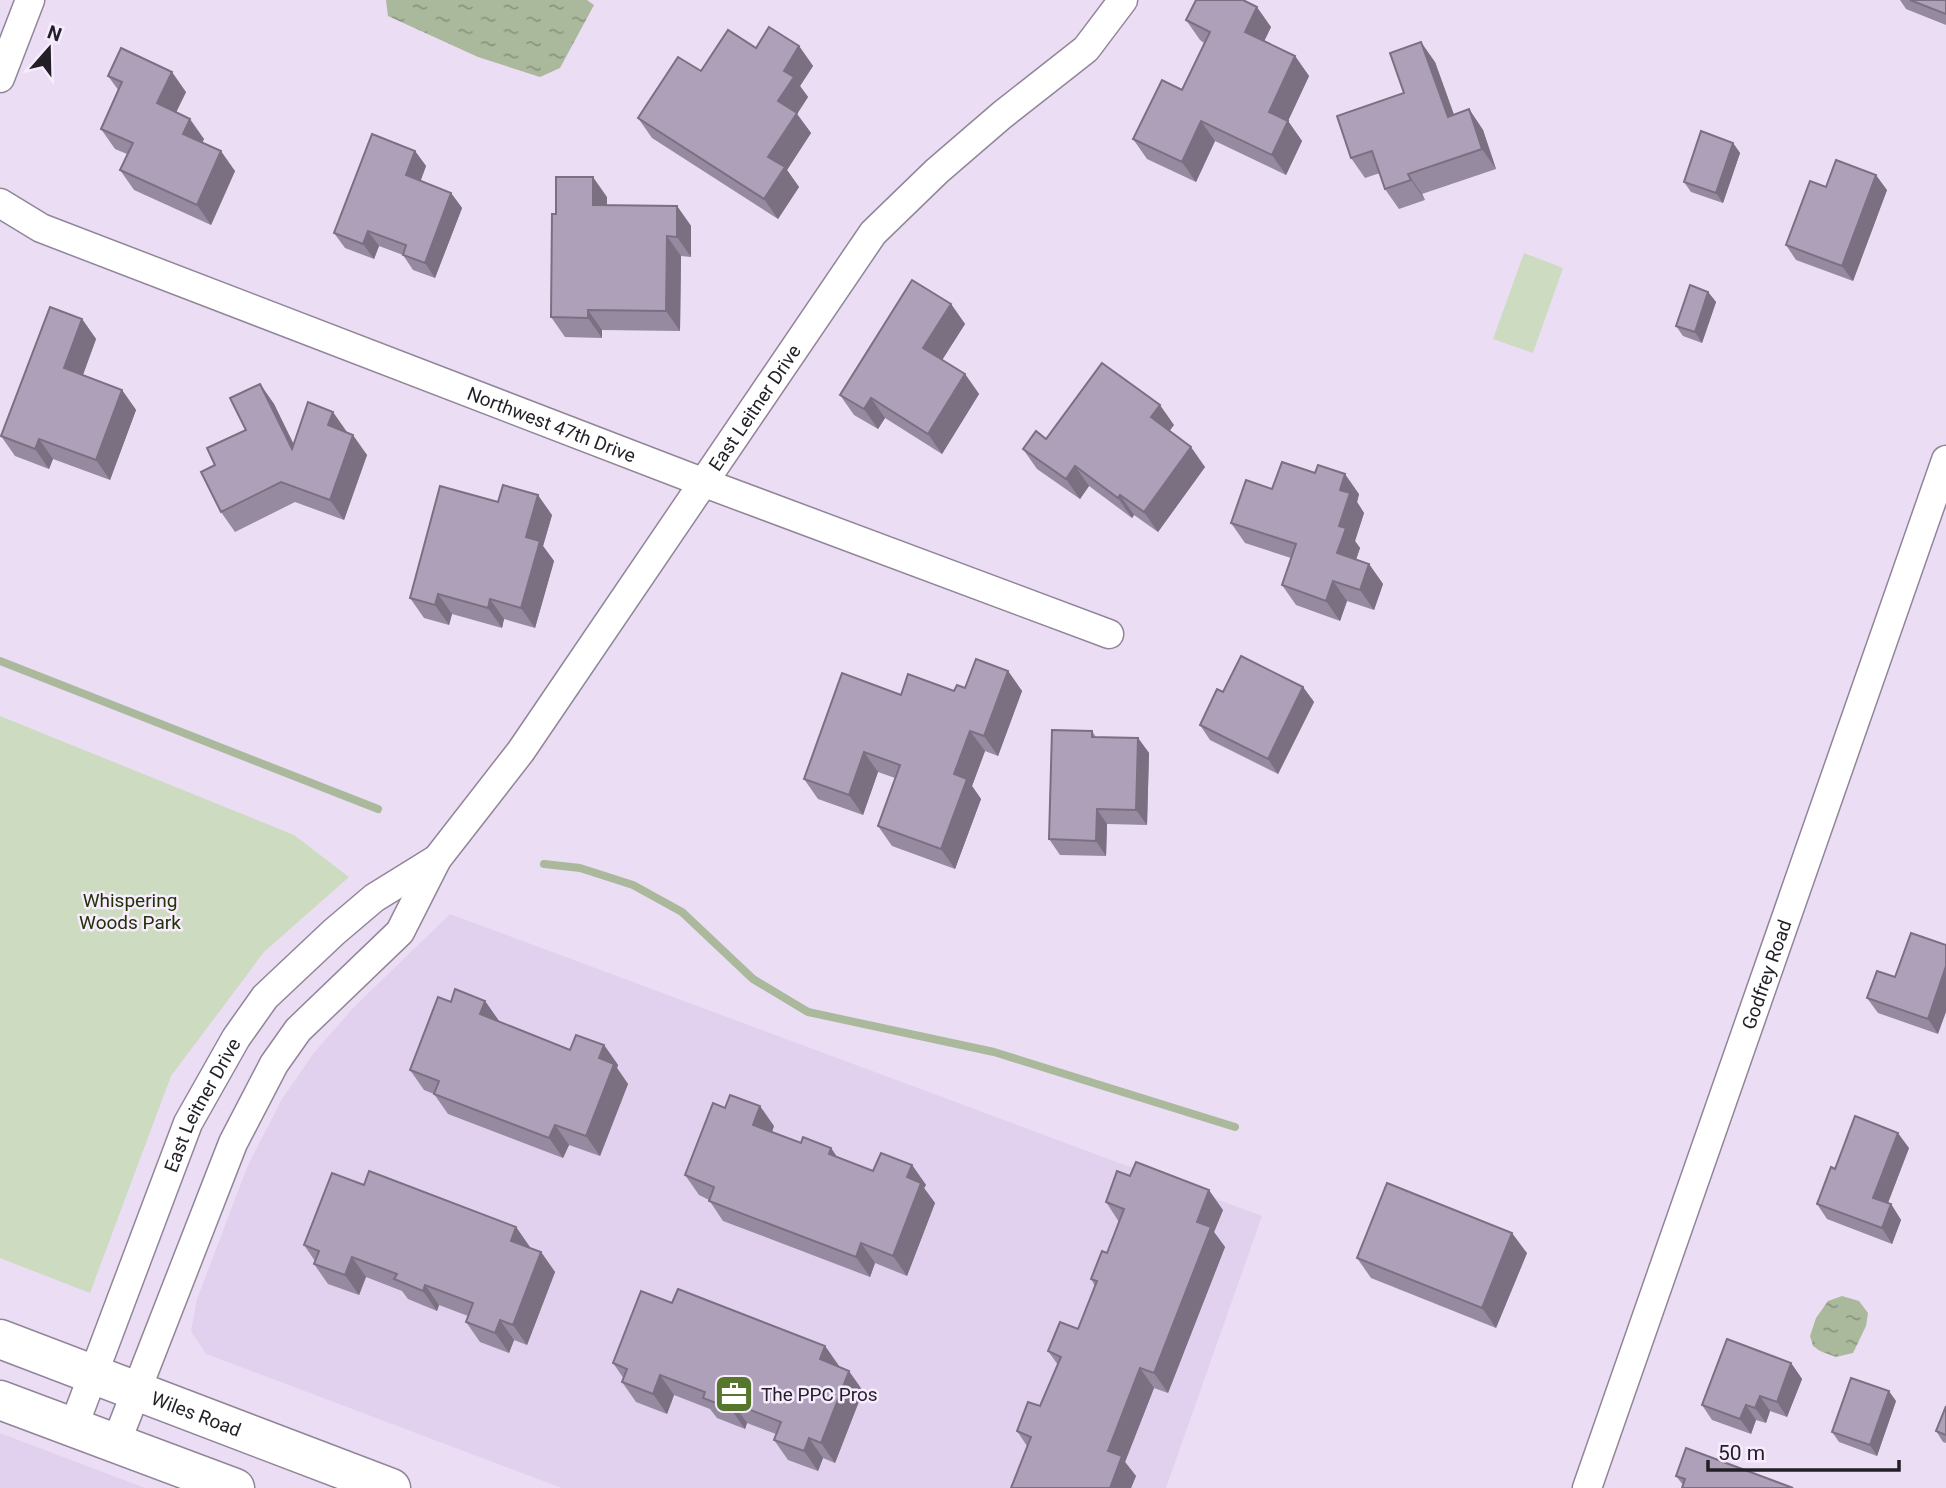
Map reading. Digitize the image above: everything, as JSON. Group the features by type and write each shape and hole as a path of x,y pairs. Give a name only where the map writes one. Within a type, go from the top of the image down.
{"main road":[{"name":"Wiles Road","path":"0,1339 391,1488"},
{"path":"0,1400 235,1488"}],"street":[{"path":"0,78 30,0"},
{"name":"East Leitner Drive","path":"116,1443 233,1143 274,1064 298,1030 400,932 437,859 521,751 873,233 947,162 1086,49 1123,0"},
{"name":"Northwest 47th Drive","path":"0,203 41,228 702,482 1109,634"},
{"name":"Godfrey Road","path":"1587,1488 1946,460"},
{"name":"East Leitner Drive","path":"73,1428 188,1123 236,1038 265,997 334,932 374,898 437,859"},
{"path":"236,1038 274,1064"},
{"path":"150,1225 194,1242"}],"shaded area":[{"path":"450,914 1262,1216 1166,1488 562,1488 206,1354 191,1331 197,1299 248,1165 282,1099 313,1054 353,1008"},
{"path":"0,1433 145,1488 0,1488"}],"green space":[{"path":"1524,253 1563,268 1533,353 1493,339"},
{"name":"Whispering Woods Park","path":"0,716 294,835 349,877 264,952 171,1076 90,1293 0,1258"}],"water":[{"path":"386,0 587,0 594,5 560,68 540,77 478,57 388,16"},
{"path":"1842,1296 1859,1301 1868,1313 1866,1326 1853,1353 1836,1357 1813,1346 1810,1336 1816,1318 1828,1301"}],"building":[{"path":"1196,0 1243,0 1257,7 1245,32 1295,56 1269,112 1288,121 1272,155 1201,121 1182,162 1133,139 1162,80 1182,90 1210,32 1186,20"},
{"path":"1910,0 1946,0 1946,14"},
{"path":"769,27 799,46 784,71 794,77 778,101 797,113 768,157 785,167 764,199 638,118 678,57 701,71 728,30 756,48"},
{"path":"1421,42 1448,117 1469,109 1482,149 1408,174 1411,180 1385,189 1372,151 1351,158 1337,116 1404,93 1390,53"},
{"path":"121,48 172,72 157,103 190,119 183,134 221,151 197,205 120,170 133,143 101,129 122,82 108,76"},
{"path":"1701,131 1733,143 1716,193 1684,182"},
{"path":"372,134 415,151 406,175 451,193 425,263 403,255 406,245 368,231 363,244 334,233"},
{"path":"1836,160 1876,175 1842,266 1786,245 1810,181 1826,187"},
{"path":"556,177 593,177 593,205 677,206 677,237 667,236 666,311 588,310 588,318 551,317 552,214 556,214"},
{"path":"912,280 951,304 923,348 965,374 928,434 871,398 864,409 840,395"},
{"path":"1690,285 1708,292 1695,332 1676,326"},
{"path":"50,307 82,319 64,368 122,390 96,460 39,439 35,449 1,436"},
{"path":"1102,363 1160,405 1151,417 1191,447 1144,512 1120,495 1118,498 1075,466 1066,479 1023,449 1036,431 1046,439"},
{"path":"260,384 292,449 308,402 333,412 328,425 353,435 330,500 281,482 221,512 201,472 215,465 207,448 246,430 230,398"},
{"path":"1282,462 1315,473 1318,465 1345,474 1340,490 1350,493 1339,526 1346,528 1337,553 1369,564 1360,590 1333,581 1326,601 1282,585 1296,544 1231,523 1246,480 1272,489"},
{"path":"503,485 538,495 526,537 540,541 521,608 490,599 488,608 438,594 435,605 410,598 440,486 498,502"},
{"path":"1241,656 1303,687 1268,759 1200,725 1217,689 1223,692"},
{"path":"976,659 1008,671 984,736 970,731 954,774 967,779 941,849 878,826 900,765 864,752 849,795 804,779 842,673 901,695 908,674 954,691 957,685 965,688"},
{"path":"1052,730 1092,731 1092,737 1138,738 1136,810 1097,809 1096,841 1049,839"},
{"path":"1911,933 1946,945 1946,966 1928,1019 1867,998 1877,971 1895,977"},
{"path":"455,989 485,1001 480,1014 570,1050 576,1035 604,1045 599,1058 614,1064 586,1136 555,1125 549,1138 434,1094 439,1081 410,1070 438,997 451,1002"},
{"path":"730,1095 760,1106 753,1125 801,1143 803,1137 831,1148 829,1154 873,1171 881,1153 912,1165 907,1177 921,1183 893,1256 861,1243 856,1257 709,1201 714,1187 685,1175 713,1103 725,1108"},
{"path":"1855,1116 1898,1133 1873,1198 1891,1204 1882,1228 1817,1204 1831,1167 1835,1169"},
{"path":"1136,1162 1209,1190 1197,1222 1211,1227 1154,1373 1140,1368 1108,1451 1122,1456 1110,1488 1011,1488 1031,1437 1017,1431 1028,1402 1040,1406 1061,1357 1048,1351 1060,1322 1078,1329 1097,1281 1091,1279 1102,1251 1107,1253 1124,1209 1106,1202 1117,1171 1130,1176"},
{"path":"369,1171 516,1227 511,1241 541,1252 513,1325 500,1320 495,1333 466,1322 473,1303 425,1285 423,1291 394,1279 397,1274 352,1257 345,1275 314,1264 319,1251 304,1245 332,1173 364,1185"},
{"path":"1387,1183 1512,1233 1482,1308 1357,1258"},
{"path":"678,1289 825,1346 820,1359 849,1371 821,1443 809,1438 804,1451 774,1440 781,1422 733,1403 731,1409 703,1398 705,1392 660,1375 653,1394 622,1382 627,1369 613,1363 641,1291 672,1303"},
{"path":"1727,1339 1791,1363 1777,1402 1760,1396 1755,1408 1746,1405 1740,1419 1702,1405"},
{"path":"1851,1378 1889,1391 1870,1445 1832,1432"},
{"path":"1946,1406 1946,1435 1936,1431"},
{"path":"1686,1448 1793,1488 1682,1488 1685,1479 1676,1476"}],"waterway":[{"path":"0,661 378,809"},
{"path":"544,864 580,868 633,885 682,912 753,979 808,1012 994,1052 1235,1127"}],"place":[{"name":"The PPC Pros","path":"734,1394"}]}
